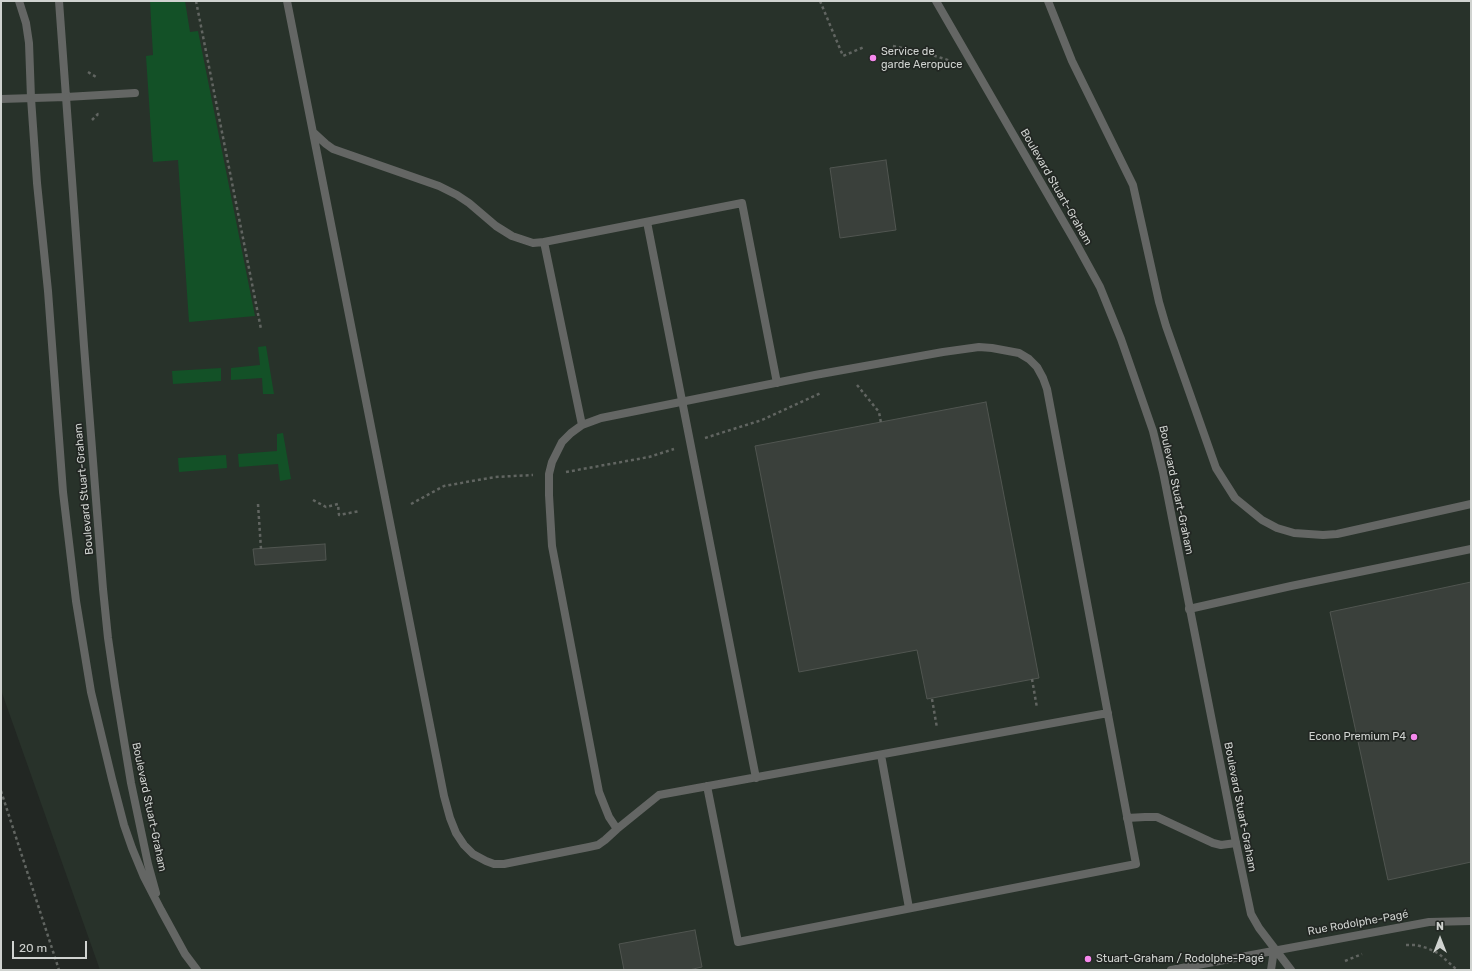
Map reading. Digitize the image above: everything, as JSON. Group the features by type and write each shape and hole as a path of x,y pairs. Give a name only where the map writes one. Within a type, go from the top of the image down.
{"street":[{"name":"Boulevard Stuart-Graham","path":"19,1 26,23 28,43 37,183 48,292 63,492 83,649 100,732 124,825 144,877 185,954 197,970"},
{"name":"Boulevard Stuart-Graham","path":"59,1 108,638 131,783 148,864 161,910"},
{"path":"287,1 444,796 450,818 456,832 464,845 473,854 494,864 520,861 598,845 659,795 1108,713"},
{"name":"Boulevard Stuart-Graham","path":"936,1 1100,287 1121,339 1153,431 1163,472 1251,914 1274,950 1291,970"},
{"path":"1048,1 1072,61 1133,185 1159,302 1166,326 1216,468 1235,498 1262,520 1277,528 1308,535 1337,534 1471,504"},
{"path":"1,99 66,97 136,92"},
{"path":"313,131 333,149 439,186 457,195 469,203 496,226 512,236 532,243 544,242 742,203 777,383"},
{"path":"648,222 756,778"},
{"path":"544,242 582,426"},
{"path":"616,829 609,817 599,792 552,546 549,474 552,462 562,442 571,433 582,426 602,418 777,383 960,349 979,347 999,349 1018,353 1029,359 1043,378 1047,390 1136,864 738,942 707,786"},
{"path":"1190,609 1471,549"},
{"path":"881,755 909,908"},
{"path":"1127,818 1157,817 1213,843 1221,845 1236,843"},
{"name":"Rue Rodolphe-Pagé","path":"1274,950 1428,922 1471,921"},
{"path":"1171,970 1274,950 1270,970"}],"path":[{"path":"196,1 261,329"},
{"path":"820,1 843,56 864,47"},
{"path":"893,46 929,54"},
{"path":"92,120 98,114 105,114"},
{"path":"411,504 444,486"},
{"path":"313,500 326,507 338,504 339,515 360,511"},
{"path":"258,504 261,549"},
{"path":"1032,679 1040,725"},
{"path":"932,698 940,744"},
{"path":"1,791 58,970"},
{"path":"1404,945 1422,946 1438,953 1456,969 1452,970"},
{"path":"1345,961 1364,953"}],"shaded area":[{"path":"1,1 1471,1 1471,970 100,970 1,690"}],"green space":[{"path":"150,1 185,1 190,32 198,31 255,316 189,322 178,160 153,162 146,56 153,55"},
{"path":"266,346 274,394 263,394 262,378 231,380 231,368 260,365 258,347"},
{"path":"221,368 221,381 173,384 172,371"},
{"path":"283,433 291,479 280,481 278,464 239,467 238,454 277,451 277,434"},
{"path":"226,455 227,468 179,472 178,458"}],"building":[{"path":"886,160 896,230 840,238 830,168"},
{"path":"986,402 1039,678 927,699 917,650 799,672 755,446"},
{"path":"325,544 326,560 255,565 253,549"},
{"name":"Econo Premium P4","path":"1471,582 1471,862 1388,880 1330,612"},
{"path":"695,930 702,967 689,970 624,970 619,944"}],"place":[{"name":"Service de garde Aeropuce","path":"873,58"},
{"name":"Econo Premium P4","path":"1414,737"},
{"name":"Stuart-Graham / Rodolphe-Pagé","path":"1088,959"}]}
